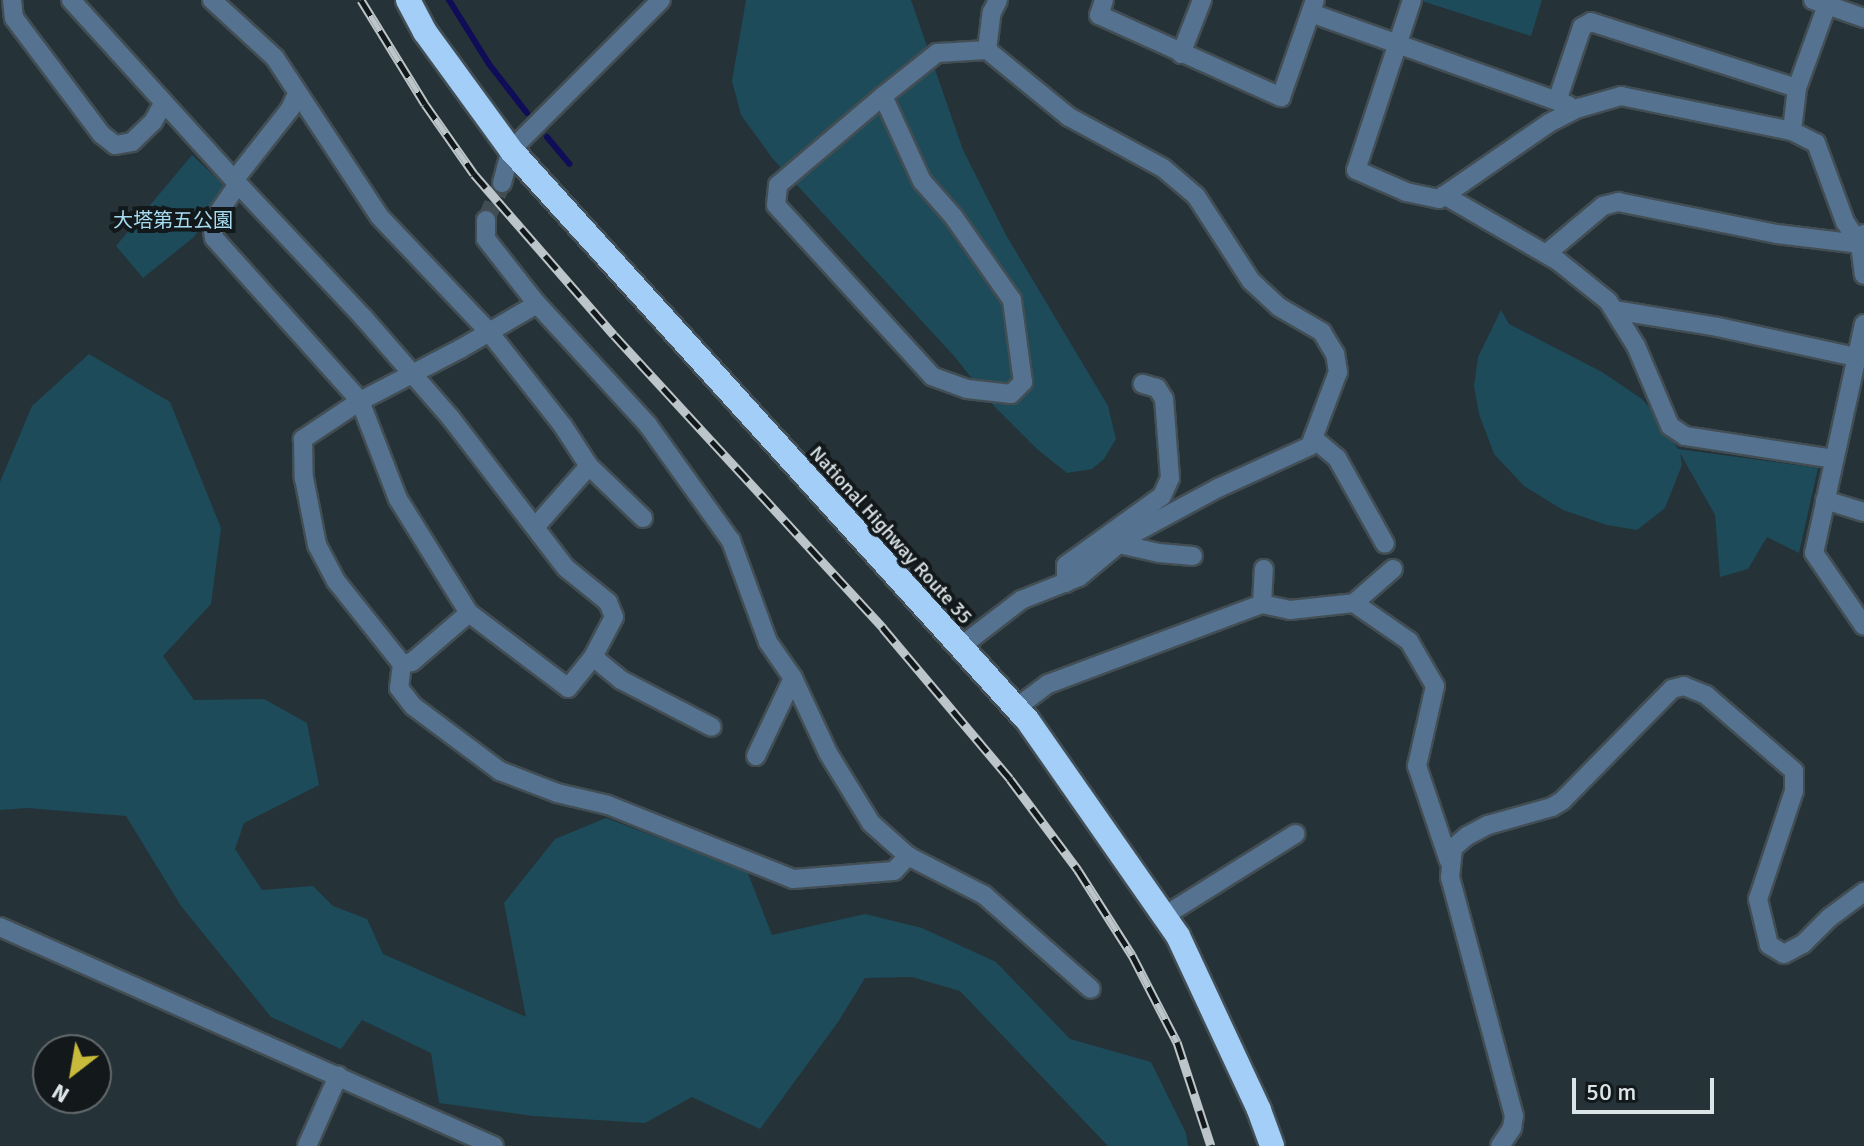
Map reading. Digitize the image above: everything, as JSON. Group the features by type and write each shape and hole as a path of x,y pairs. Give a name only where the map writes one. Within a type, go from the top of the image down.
{"highway":[{"name":"National Highway Route 35","path":"408,0 425,32 511,150 1016,708 1178,936 1259,1110 1272,1146"}],"street":[{"path":"12,0 14,18 101,134 115,145 132,142 153,122 163,104"},
{"path":"71,0 163,104 236,181 413,374 566,568 608,602 614,617 593,657 568,688 469,613 398,499 360,401 214,238 212,222 236,181 290,109 297,94"},
{"path":"212,0 275,58 379,216 489,332 563,426 589,466 643,518"},
{"path":"502,183 511,150 661,0"},
{"path":"987,50 992,12 998,0"},
{"path":"1104,0 1099,15 1281,97 1313,7 1397,45 1579,108"},
{"path":"1181,54 1202,0"},
{"path":"1412,0 1356,170 1406,192 1439,199 1549,123 1579,108 1621,96 1792,131 1816,143 1845,222 1862,239 1864,274"},
{"path":"1792,131 1797,88 1820,2 1864,18"},
{"path":"1557,101 1582,27 1591,22 1797,88"},
{"path":"883,96 922,181 953,216 1012,300 1023,382 1011,394 967,389 932,376 776,205 778,185 883,96 937,53 987,50 1069,117 1174,177 1196,196 1251,281 1279,307 1322,332 1335,354 1338,372 1310,446 1218,488 1119,544 1079,577 1021,600 960,647"},
{"path":"1444,195 1546,254 1614,310 1636,346 1670,426 1685,436 1834,459"},
{"path":"1546,254 1603,206 1618,202 1777,234 1862,239"},
{"path":"486,220 486,239 537,304 648,425 731,541 768,642 793,678 828,753 871,823 908,856 984,895 1091,989"},
{"path":"537,304 360,401 303,439 305,488 317,545 336,581 367,625 402,664 399,688 413,706 500,771 557,793 608,805 793,879 816,880 859,872 894,871 908,856"},
{"path":"1614,310 1718,327 1856,357"},
{"path":"1864,324 1856,357 1856,392 1834,459 1814,553 1864,626"},
{"path":"1066,583 1066,565 1162,496 1170,478 1164,399 1157,388 1143,384"},
{"path":"1313,438 1337,458 1385,544"},
{"path":"535,527 589,466"},
{"path":"1825,500 1864,512"},
{"path":"1119,544 1159,553 1193,556"},
{"path":"1262,604 1264,569"},
{"path":"1016,708 1048,684 1262,604 1290,610 1354,603 1393,569"},
{"path":"1354,603 1409,641 1435,686 1417,766 1449,861 1450,877 1511,1100 1512,1128 1500,1146"},
{"path":"402,664 412,662 469,613"},
{"path":"593,657 621,680 712,727"},
{"path":"756,756 793,678"},
{"path":"1449,861 1453,848 1467,836 1562,801 1672,689 1684,686 1706,695 1794,771 1794,791 1758,899 1769,945 1784,954 1803,944 1829,918 1864,892"},
{"path":"1164,916 1295,834"},
{"path":"0,927 494,1146"},
{"path":"307,1146 338,1076"}],"green space":[{"path":"746,0 911,0 963,150 1006,235 1108,406 1116,439 1104,459 1092,469 1067,473 1037,449 994,406 954,356 773,159 741,115 732,81"},
{"path":"1419,0 1542,0 1531,36"},
{"name":"大塔第五公園","path":"192,155 225,186 194,237 143,278 116,246"},
{"path":"1501,310 1509,324 1602,372 1642,399 1660,419 1678,449 1818,468 1799,553 1767,537 1748,569 1720,577 1715,515 1680,453 1682,465 1665,508 1637,530 1607,525 1563,510 1524,486 1494,454 1479,414 1474,386 1478,357"},
{"path":"89,354 170,402 221,528 211,604 163,656 194,700 264,699 307,723 319,785 244,823 235,849 262,890 313,886 333,906 367,919 383,954 526,1017 504,903 555,839 606,818 747,871 772,935 865,914 922,928 996,962 1070,1039 1151,1062 1186,1133 1188,1146 1108,1146 960,991 912,977 865,978 838,1022 760,1129 692,1097 645,1123 533,1116 439,1103 431,1053 362,1020 341,1049 271,1017 181,906 126,816 27,808 0,810 0,482 32,406"}],"waterway":[{"path":"449,0 489,64 527,113"},
{"path":"547,137 570,164"}],"tunnel":[{"path":"486,220 502,183"}],"railway":[{"path":"361,0 425,104 474,174 614,335 883,628 1010,779 1078,870 1132,955 1177,1042 1211,1146"}]}
